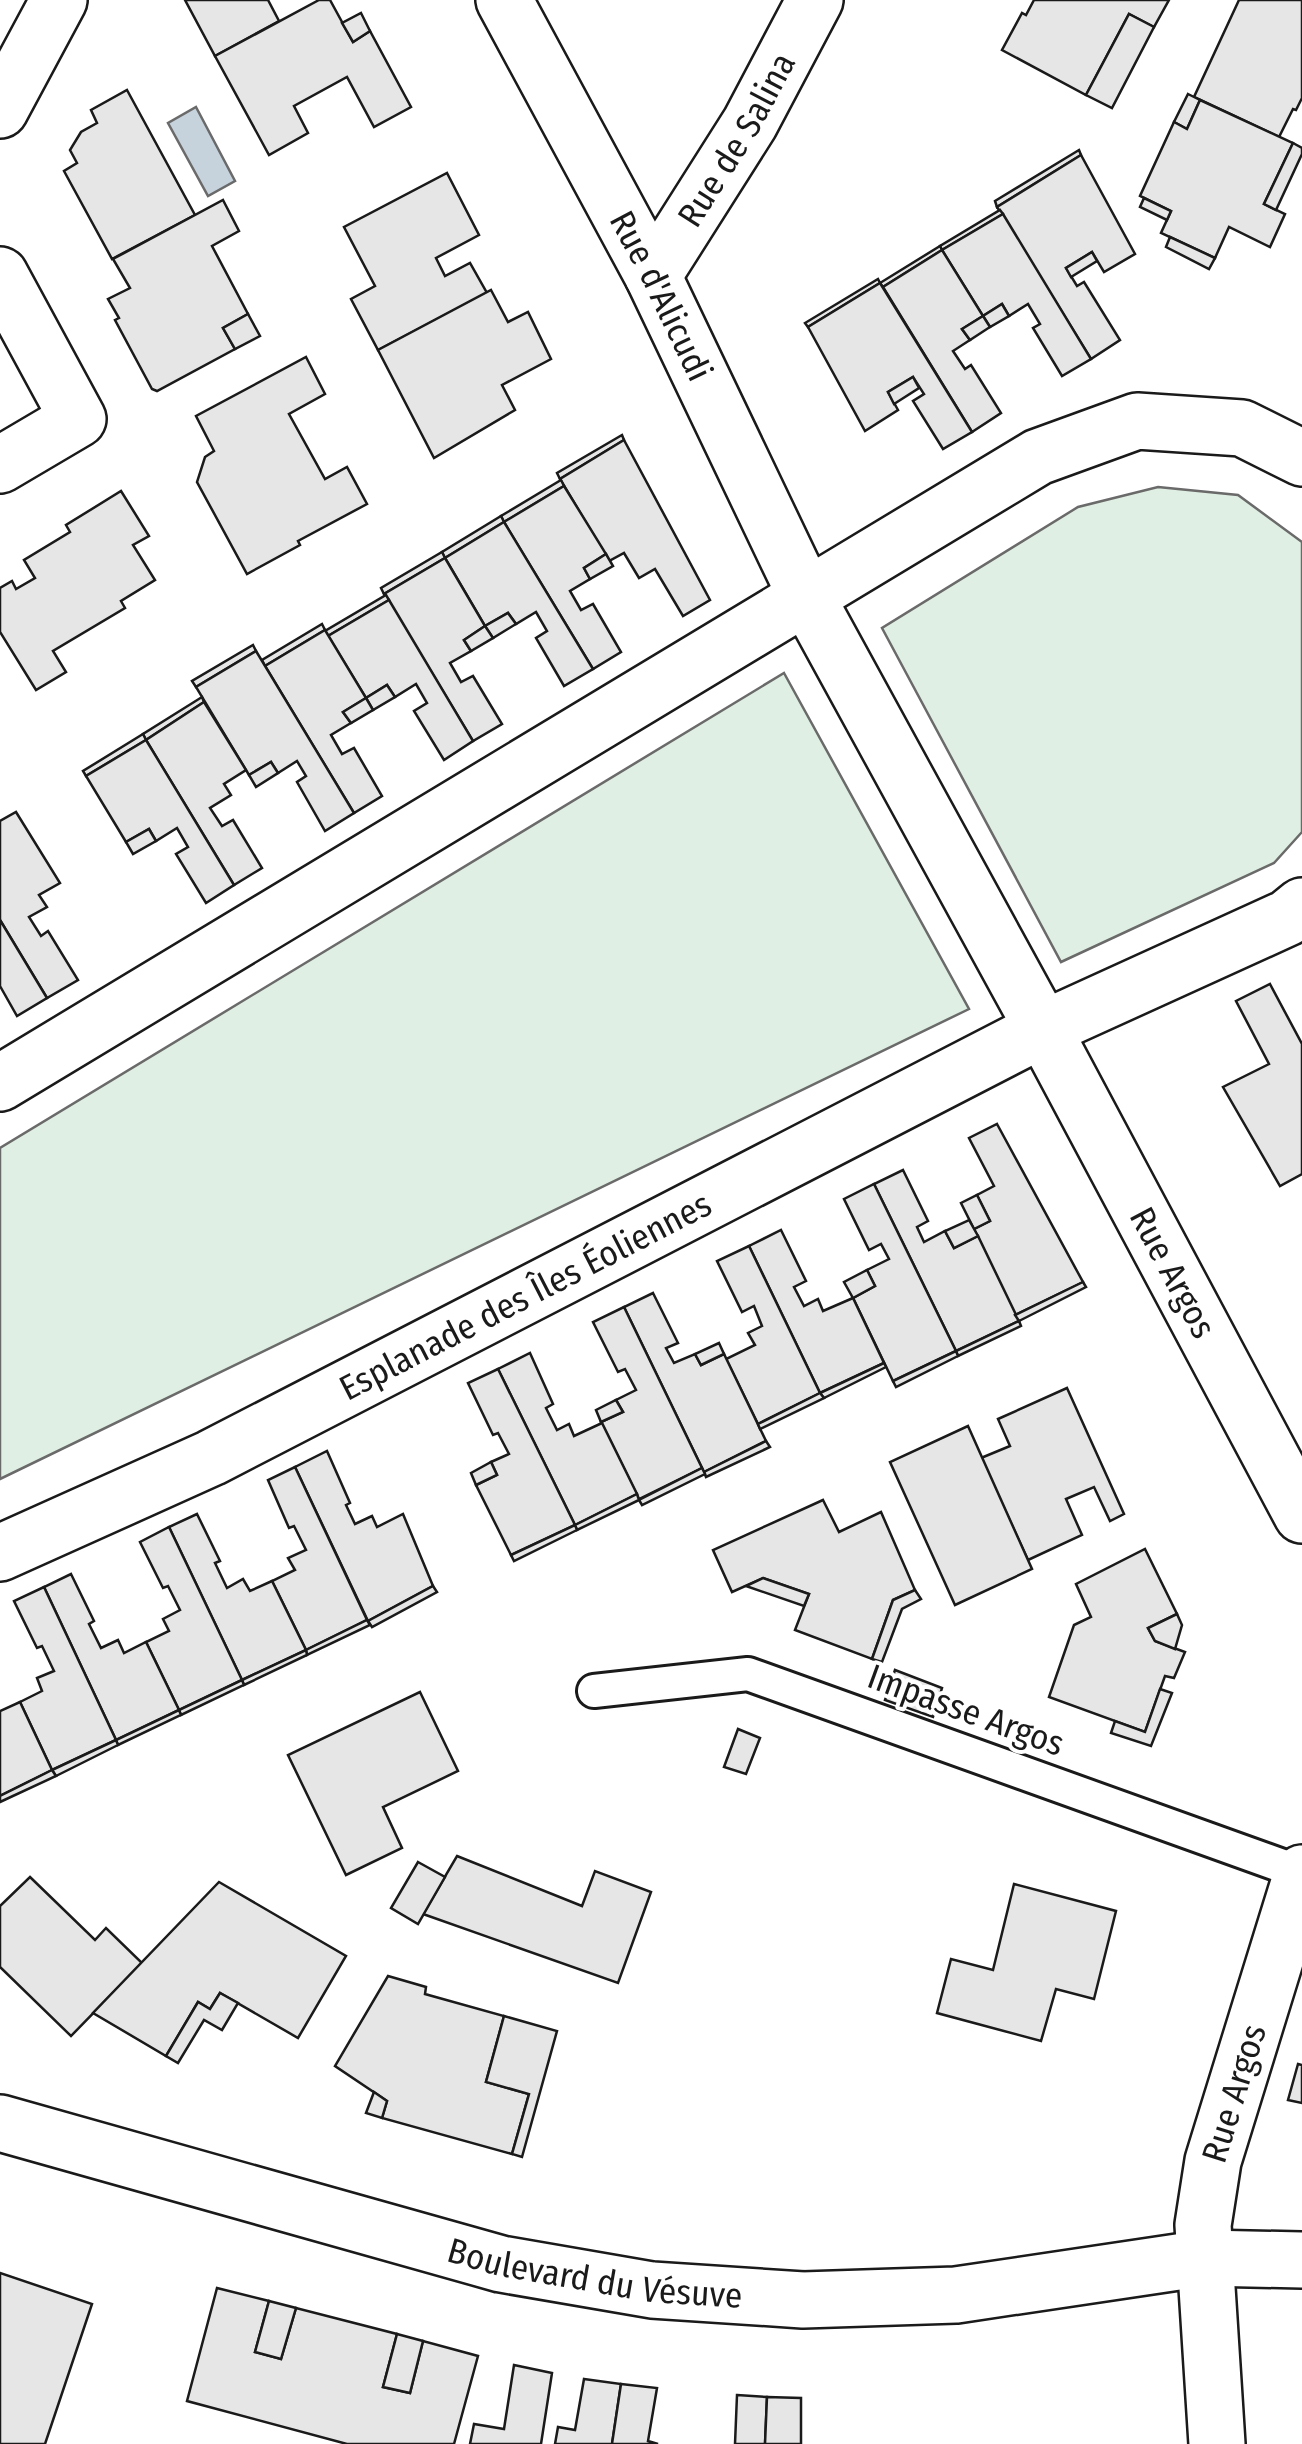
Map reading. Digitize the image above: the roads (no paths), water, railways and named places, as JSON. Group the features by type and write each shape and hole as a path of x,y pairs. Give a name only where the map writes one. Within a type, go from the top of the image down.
{"street":[{"path":"0,110 58,0"},
{"name":"Rue d'Alicudi","path":"504,0 653,276 806,596"},
{"name":"Rue de Salina","path":"653,276 750,124 815,0"},
{"path":"0,276 78,419 0,465"},
{"path":"0,1084 1038,457 1137,422 1242,428 1302,458"},
{"path":"806,596 1043,1028"},
{"name":"Esplanade des Îles Éoliennes","path":"0,1553 210,1458 1043,1028 1287,918 1302,906"},
{"name":"Rue Argos","path":"1043,1028 1302,1514"},
{"name":"Rue Argos","path":"1217,2444 1203,2226 1213,2162 1302,1873"},
{"name":"Boulevard du Vésuve","path":"0,2123 501,2264 652,2290 802,2300 956,2295 1205,2258 1302,2260"}],"lane":[{"name":"Impasse Argos","path":"594,1691 748,1674 1302,1873"}]}
